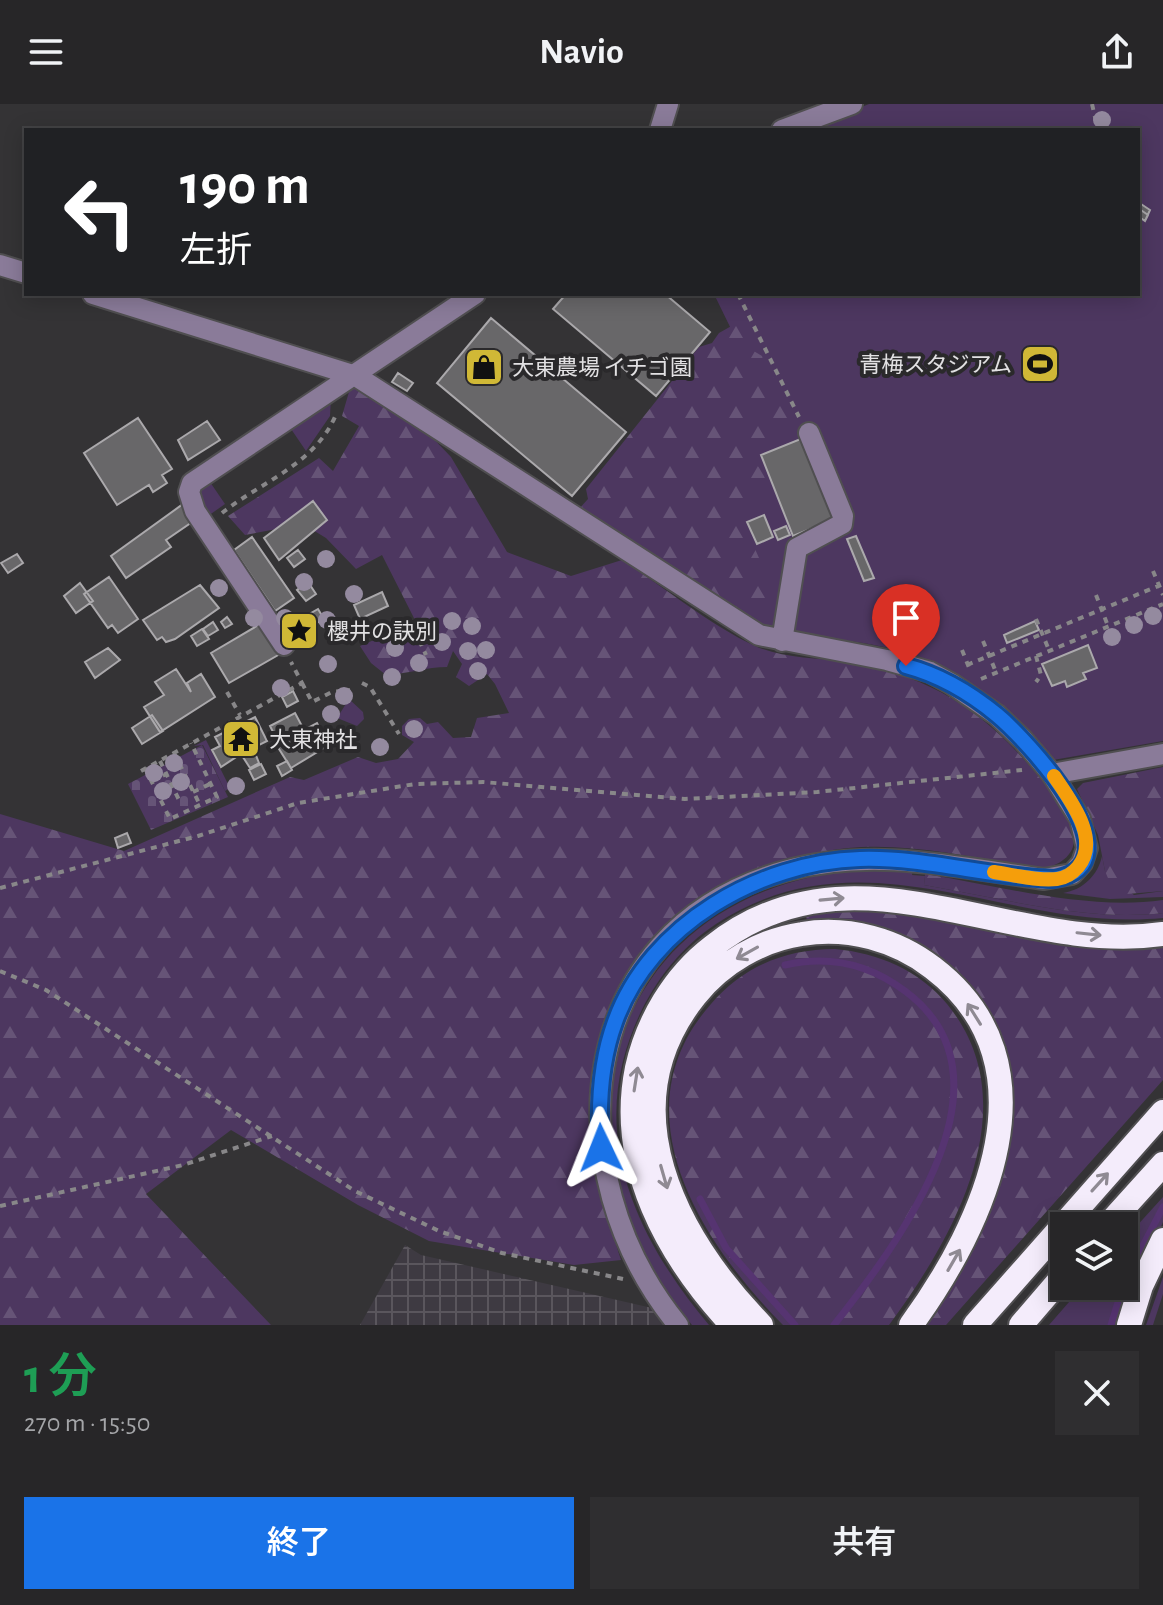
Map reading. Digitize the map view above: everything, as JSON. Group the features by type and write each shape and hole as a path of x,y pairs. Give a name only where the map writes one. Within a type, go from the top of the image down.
{"highway":[{"path":"732,1325 702,1291 665,1235 642,1179 633,1131 636,1077 649,1030 677,983 703,954 762,916 805,903 843,898 930,904 1092,935 1163,934"},
{"path":"761,1325 718,1277 676,1210 657,1146 656,1085 675,1027 685,1009 712,978 764,944 784,937 825,932 886,942 939,972 979,1020 997,1070 1000,1129 987,1189 963,1244 911,1325"},
{"path":"975,1325 1163,1112"},
{"path":"1120,1212 1163,1164"},
{"path":"1129,1325 1141,1286 1163,1240"},
{"path":"1021,1325 1050,1291"}],"street":[{"path":"661,128 668,104"},
{"path":"787,128 852,104"},
{"path":"0,265 24,272"},
{"path":"99,296 356,376 744,628 782,641 867,656 930,672 997,715 1052,774 1074,806 1085,837 1086,856 1072,874 1044,879 886,859 808,866 734,893 682,929 651,961 615,1021 604,1060 600,1104 601,1148 609,1190 628,1245 642,1273 678,1325"},
{"path":"284,645 190,501 192,483 472,296"},
{"path":"782,641 797,548 842,524 843,516 809,433"},
{"path":"1052,774 1163,754"}],"path":[{"path":"1092,104 1098,128"},
{"path":"739,296 809,433"},
{"path":"204,524 314,449 337,411 337,386"},
{"path":"1153,571 1163,595"},
{"path":"962,650 967,665 1161,585"},
{"path":"1096,595 1108,626"},
{"path":"977,680 1162,606"},
{"path":"1036,619 1049,650"},
{"path":"422,629 419,640 426,655"},
{"path":"983,641 996,672"},
{"path":"1036,656 1041,675 1036,682"},
{"path":"298,675 312,702 332,692 350,690"},
{"path":"191,743 217,797 170,819 152,781 143,770 240,715 302,683"},
{"path":"362,683 370,687 399,734"},
{"path":"227,692 240,715"},
{"path":"174,753 200,805"},
{"path":"160,761 180,802"},
{"path":"152,781 181,767"},
{"path":"0,888 198,836 298,803 415,784 483,782 685,799 817,792 1029,769 1052,774"},
{"path":"193,792 210,784"},
{"path":"0,971 46,990 355,1191 439,1231 502,1253 629,1281 642,1273"},
{"path":"0,1206 183,1165 272,1136"}],"shaded area":[{"path":"405,1245 421,1255 652,1308 667,1325 360,1325"}],"green space":[{"path":"869,104 1163,104 1163,741 1053,760 998,704 978,688 934,663 884,647 763,624 724,509 728,437 767,403 715,296 1140,296 1140,128 811,128"},
{"path":"735,324 751,338 752,350 762,356 778,385 782,403 787,405 790,428 756,444 752,459 764,473 767,491 750,507 743,522 775,594 772,619 763,624 578,510 588,499 586,489 699,347 712,343 719,333"},
{"path":"351,385 426,431 451,457 507,552 571,576 622,560 704,617 755,646 788,655 875,668 902,676 951,698 973,712 1014,749 1053,793 1073,828 1072,850 1060,862 1043,868 906,848 861,847 807,855 756,872 710,896 669,928 635,967 610,1012 594,1063 589,1118 592,1155 621,1260 574,1265 429,1241 358,1205 231,1130 146,1194 271,1325 0,1325 0,814 124,851 290,777 304,780 358,757 376,763 398,759 414,742 402,735 402,726 409,719 420,718 427,724 438,722 453,738 471,737 477,718 509,713 487,674 469,686 456,677 462,664 453,651 447,667 386,675 371,663 360,646 416,622 382,555 356,569 326,538 303,524 245,535 228,516 319,458 333,471 359,426 342,416"},
{"path":"331,398 330,416 306,451 289,426"},
{"path":"208,479 225,504 208,516 201,506 199,491"},
{"path":"349,699 363,712 364,719 357,726 337,718"},
{"path":"206,740 230,788 225,791 203,745 194,746"},
{"path":"202,745 228,797 151,830 128,784"},
{"path":"1163,767 1163,891 1115,895 1105,871 1098,835 1077,789 1083,783"},
{"path":"1102,856 1105,871 1134,895 1163,891 1163,897 1110,899 1063,893 1077,889 1088,880"},
{"path":"864,869 913,870 912,875 925,876 924,885 1073,912 1163,913 1163,918 1105,919 882,883 827,884 772,897 716,924 699,937 670,966 646,1002 629,1041 617,1098 617,1134 633,1202 666,1266 709,1325 692,1325 644,1252 617,1177 610,1104 623,1034 655,973 706,923 776,887"},
{"path":"925,874 1075,900 1135,903 1163,900 1163,913 1073,912 924,885"},
{"path":"835,909 889,910 1106,947 1163,946 1163,1080 946,1325 925,1325 973,1247 992,1204 1006,1160 1012,1116 1010,1071 997,1028 971,988 954,970 925,947 892,932 861,926 807,923 806,914"},
{"path":"835,949 867,954 897,965 936,992 971,1043 982,1084 982,1126 974,1169 958,1211 914,1290 889,1325 783,1325 752,1292 699,1215 681,1174 670,1131 671,1088 683,1045 711,1004 737,979 767,962 800,952"},
{"path":"1163,1197 1163,1222 1138,1279 1138,1225"},
{"path":"1163,1277 1163,1294 1153,1325 1146,1325"},
{"path":"1071,1300 1129,1300 1118,1325 1049,1325"}],"building":[{"path":"1140,203 1150,210 1145,221 1140,217"},
{"path":"1140,209 1148,215 1145,221 1140,217"},
{"path":"564,296 667,296 710,332 656,396 553,309"},
{"path":"491,318 626,432 572,496 437,383"},
{"path":"398,373 413,383 407,391 392,382"},
{"path":"138,418 172,469 162,475 167,483 153,492 149,485 117,505 84,453"},
{"path":"207,421 220,440 188,460 178,440"},
{"path":"803,438 835,519 793,536 761,455"},
{"path":"313,501 327,520 279,560 264,538"},
{"path":"183,504 195,520 166,540 171,547 126,578 111,556"},
{"path":"764,515 773,537 757,544 747,522"},
{"path":"786,526 790,535 778,540 774,531"},
{"path":"856,536 874,578 864,581 847,539"},
{"path":"252,537 294,598 275,611 234,550"},
{"path":"298,550 305,559 294,567 287,558"},
{"path":"17,554 23,563 8,573 1,563"},
{"path":"109,577 138,619 118,633 112,625 108,628 84,594"},
{"path":"308,582 316,594 306,601 297,590"},
{"path":"80,583 93,601 76,613 64,596"},
{"path":"200,585 219,608 175,639 166,642 162,637 157,640 143,620"},
{"path":"382,592 388,606 360,619 354,605"},
{"path":"318,609 324,619 311,626 306,616"},
{"path":"227,617 232,624 225,628 221,622"},
{"path":"1035,621 1039,630 1007,643 1004,635"},
{"path":"213,622 218,630 208,636 203,629"},
{"path":"262,623 280,654 229,683 211,653"},
{"path":"202,629 209,639 197,646 191,636"},
{"path":"1088,645 1097,668 1083,673 1086,679 1067,687 1065,681 1052,686 1042,664"},
{"path":"108,648 120,660 95,678 85,662"},
{"path":"176,669 191,692 187,683 201,674 215,697 160,732 144,707 164,695 155,682"},
{"path":"293,691 298,701 287,707 282,697"},
{"path":"295,713 304,730 317,723 329,745 291,768 274,741 277,740 270,726"},
{"path":"152,715 163,731 142,744 132,728"},
{"path":"255,717 267,741 253,748 259,763 250,768 241,754 221,767 212,750 220,746 215,737"},
{"path":"287,761 292,770 282,776 277,766"},
{"path":"261,764 266,774 254,780 249,770"},
{"path":"127,833 131,843 118,848 115,838"}],"waterway":[{"path":"785,965 817,961 848,964 891,982 905,991 938,1027 953,1068 951,1114 938,1160 916,1207 889,1251 834,1325"},
{"path":"700,1199 726,1248 795,1325"},
{"path":"1138,1255 1163,1207"},
{"path":"1111,1325 1119,1300"}],"slow traffic":[{"path":"994,872 1054,879 1072,874 1082,863 1087,848 1080,819 1054,776"}],"place":[{"name":"青梅スタジアム","path":"1040,364"},
{"name":"大東農場 イチゴ園","path":"484,367"},
{"name":"櫻井の訣別","path":"299,631"},
{"name":"大東神社","path":"241,739"}],"route":[{"path":"601,1148 599,1127 604,1060 624,1001 664,946 710,907 759,881 832,861 915,861 1044,879 1063,878 1072,874 1082,863 1087,848 1074,806 1023,740 997,715 952,684 930,672 906,666"}]}
